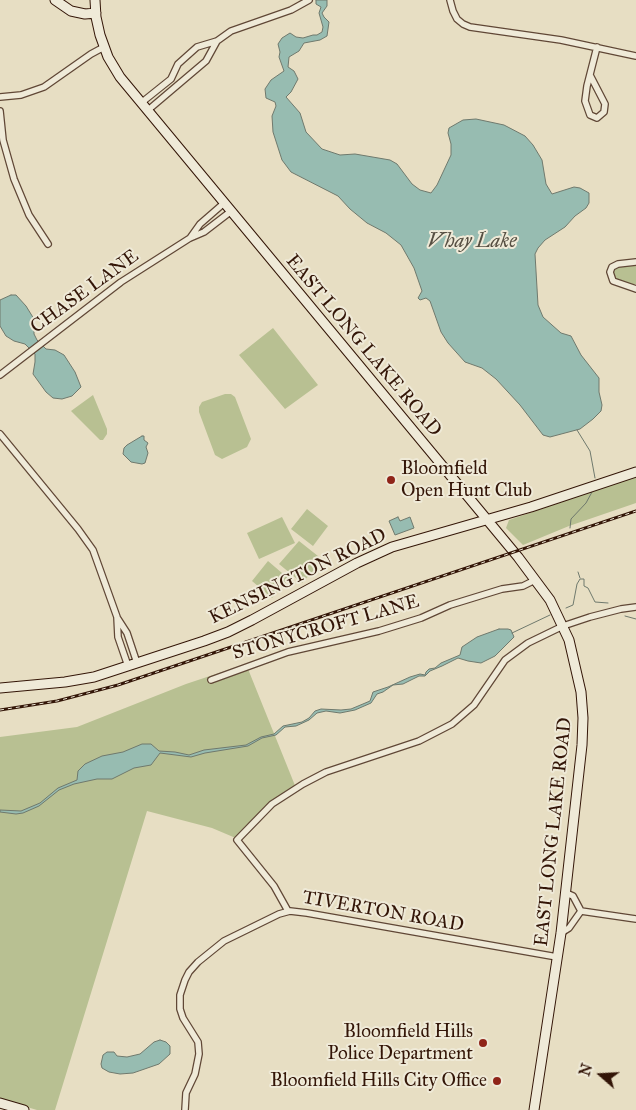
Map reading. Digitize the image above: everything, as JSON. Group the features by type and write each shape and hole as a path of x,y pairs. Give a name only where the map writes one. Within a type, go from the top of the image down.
{"main road":[{"path":"55,0 75,12 96,13"},
{"name":"EAST LONG LAKE ROAD","path":"95,0 98,30 104,48 120,78 535,580 550,600 564,626 578,675 583,718 579,776 566,893 534,1110"},
{"name":"KENSINGTON ROAD","path":"0,688 78,680 228,632 357,563 392,547 532,507 636,472"},
{"path":"0,1102 24,1110"}],"street":[{"path":"144,107 158,90 172,79 178,64 197,47 217,41 231,32 291,10 309,0"},
{"path":"450,0 457,19 470,27 550,38 636,56"},
{"path":"144,107 163,97 208,59 217,41"},
{"path":"590,75 605,104 603,114 597,118 590,115 585,101 590,75 597,47"},
{"path":"0,96 21,95 44,87 91,54 104,48"},
{"path":"172,79 177,85"},
{"path":"158,90 163,97"},
{"path":"0,111 3,140 14,179 29,215 48,244"},
{"name":"CHASE LANE","path":"190,238 200,224 223,204"},
{"name":"CHASE LANE","path":"0,375 44,339 120,282 190,238 204,232 230,212"},
{"path":"636,262 618,264 612,267 610,272 613,281 636,289"},
{"path":"0,434 87,541 97,559 117,617 127,633 132,664"},
{"name":"STONYCROFT LANE","path":"211,680 288,652 379,631 421,618 450,605 523,586 535,580"},
{"path":"288,912 274,886 237,840 282,797 326,772 419,741 452,724 474,705 500,666 510,655 528,643 564,626 598,614 636,607"},
{"path":"117,617 118,637 132,664"},
{"path":"566,893 573,896 580,911"},
{"path":"580,911 636,919"},
{"path":"561,933 569,928 580,911"},
{"name":"TIVERTON ROAD","path":"185,1110 186,1094 195,1074 199,1054 198,1042 183,1018 179,1006 180,991 187,975 198,962 224,941 270,918 288,912 332,917 558,957"}],"green space":[{"path":"636,266 636,284 631,285 615,279 613,273 616,268"},
{"path":"273,328 318,385 285,409 239,355"},
{"path":"225,394 231,394 235,397 251,439 247,447 222,459 215,455 199,412 199,407 202,402"},
{"path":"93,395 107,429 107,434 103,440 100,440 71,411"},
{"path":"636,477 636,503 569,526 523,545 506,528 509,520"},
{"path":"307,509 328,526 313,546 291,529"},
{"path":"282,517 295,543 259,559 247,533"},
{"path":"299,541 323,560 302,583 279,564"},
{"path":"268,561 289,579 272,598 252,581"},
{"path":"246,664 296,788 283,796 238,839 212,828 147,811 55,1110 37,1110 0,1099 0,737 77,727 186,684"}],"water":[{"name":"Vhay Lake","path":"316,0 327,0 327,6 322,13 329,22 327,36 320,40 304,43 299,51 289,57 288,67 294,71 298,79 286,97 300,113 306,132 322,149 340,155 355,154 390,160 397,164 412,184 420,190 431,193 437,185 451,155 449,128 463,120 476,119 504,125 525,136 542,160 546,184 552,194 574,187 589,193 589,203 586,208 565,227 545,240 535,254 538,305 543,317 561,333 571,336 581,355 599,378 601,411 580,429 550,437 543,435 520,405 496,379 482,368 465,362 448,343 441,332 430,301 426,298 420,300 418,298 422,291 414,268 401,245 386,233 367,223 338,196 291,172 282,160 273,132 272,116 276,106 275,102 266,98 265,89 271,80 284,71 279,57 278,44 282,38 290,33 296,37 303,38 322,32 323,27 319,13 321,7 316,4"},
{"path":"16,295 34,319 34,334 37,340 46,349 55,350 64,355 75,372 81,387 72,396 62,399 53,398 46,392 33,374 35,354 25,344 14,341 6,336 0,326 0,300"},
{"path":"144,436 144,440 148,443 145,463 131,462 123,454 124,448"},
{"path":"398,517 400,521 410,517 414,528 395,535 389,521"},
{"path":"499,629 511,630 514,637 495,656 481,663 458,658 430,671 425,676 419,676 403,684 393,685 377,694 371,703 355,710 340,713 326,711 317,713 309,720 296,726 285,727 276,735 262,738 248,746 191,757 160,753 151,765 134,768 112,779 97,779 74,784 59,790 39,806 23,813 0,812 0,810 21,811 40,803 58,788 77,780 78,771 85,764 102,756 123,752 142,744 151,744 159,751 189,755 204,750 246,745 261,737 274,734 283,726 302,722 315,711 321,709 351,709 370,701 373,692 410,677 420,674 425,675 429,669 435,668 441,663 460,655 462,647 477,637"},
{"path":"160,1040 170,1046 170,1054 159,1064 133,1073 120,1074 109,1072 102,1068 103,1055 107,1052 114,1052 117,1056 127,1057 140,1054 154,1042"}],"waterway":[{"path":"577,430 590,451 595,478"},
{"path":"570,528 571,519 586,503 592,492"},
{"path":"578,572 580,578"},
{"path":"566,608 573,605 577,584 580,579 584,579 584,586 588,588 595,602 608,603"},
{"path":"512,633 550,615"},
{"path":"625,616 636,619"}],"railway":[{"path":"0,710 57,701 118,685 636,511"}],"place":[{"name":"Bloomfield Open Hunt Club","path":"391,480"},
{"name":"Bloomfield Hills Police Department","path":"483,1043"},
{"name":"Bloomfield Hills City Office","path":"497,1081"}]}
